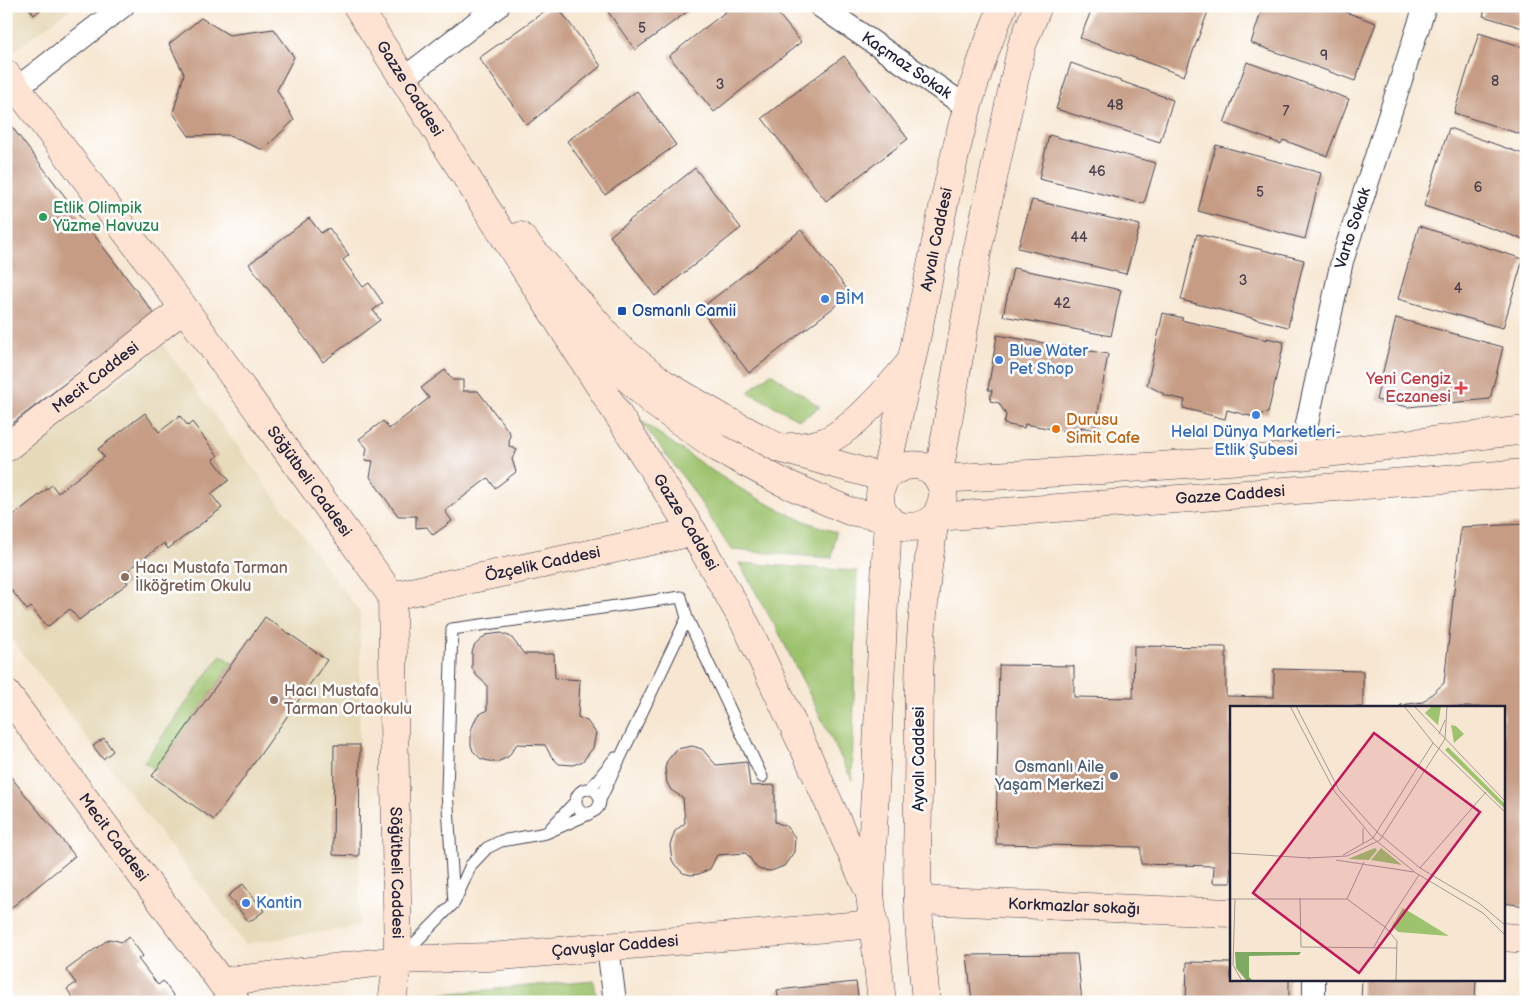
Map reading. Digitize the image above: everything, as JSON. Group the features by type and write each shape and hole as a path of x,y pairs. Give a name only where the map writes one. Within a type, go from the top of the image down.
{"main road":[{"name":"Gazze Caddesi","path":"357,6 693,532 747,627 806,750 870,894"},
{"name":"Ayvalı Caddesi","path":"882,1002 870,894 888,518 882,509 881,487 885,478 911,362 955,148 990,36 1003,6"},
{"name":"Ayvalı Caddesi","path":"926,1002 918,900 920,654 928,560 936,517 941,508 943,498 942,488 938,479 979,243 1022,45 1038,6"},
{"name":"Söğütbeli Caddesi","path":"12,81 184,308 392,596 398,960"},
{"name":"Gazze Caddesi","path":"463,171 618,347 663,383 724,419 779,448 885,478"},
{"name":"Gazze Caddesi","path":"463,171 564,307 616,367 654,403 718,448 778,480 849,511 888,518"},
{"name":"Mecit Caddesi","path":"6,448 184,308"},
{"path":"779,448 822,442 838,434 890,387 911,362"},
{"name":"Gazze Caddesi","path":"938,479 1300,456 1526,430"},
{"path":"885,478 892,470 912,464 922,466 931,471 938,479"},
{"name":"Gazze Caddesi","path":"936,517 1526,473"},
{"path":"888,518 896,524 907,528 918,528 928,524 936,517"},
{"name":"Özçelik Caddesi","path":"392,596 693,532"},
{"name":"Mecit Caddesi","path":"6,693 229,992 398,960"},
{"name":"Korkmazlar sokağı","path":"918,900 1230,913"},
{"name":"Çavuşlar Caddesi","path":"398,960 489,957 874,924"},
{"path":"1504,937 1526,939"},
{"path":"392,1002 398,960"}],"street":[{"path":"12,81 123,6"},
{"path":"403,78 498,6"},
{"name":"Kaçmaz Sokak","path":"820,6 967,107"},
{"name":"Varto Sokak","path":"1300,456 1342,261 1425,6"},
{"path":"608,947 615,1002"},
{"path":"1314,980 1314,1002"}],"lane":[{"path":"454,903 447,792 452,629 681,597 687,618 762,777"},
{"path":"398,960 454,903 471,865 487,848 501,841 546,833 599,808 600,800 687,618"},
{"path":"546,833 576,801 582,791 590,789 627,744"},
{"path":"590,789 596,793 600,800"},
{"path":"576,801 578,809 589,814"}],"shaded area":[{"path":"6,6 74,6 10,54 6,49"},
{"path":"163,345 360,613 359,926 245,944 6,632 6,469"}],"green space":[{"path":"771,373 820,407 802,419 798,419 748,392"},
{"path":"639,419 677,447 757,498 804,521 836,532 832,558 731,550 692,489"},
{"path":"739,563 857,571 852,780 779,633"},
{"path":"221,655 232,663 157,770 144,762"},
{"path":"594,980 597,1002 430,1002 432,995"}],"building":[{"path":"28,6 45,6 34,15"},
{"path":"552,6 557,6 601,66 527,125 479,58"},
{"path":"604,6 695,6 635,50"},
{"path":"733,6 772,6 801,42 714,112 669,56"},
{"path":"1093,6 1210,6 1184,76 1080,38"},
{"path":"1263,6 1329,6 1376,23 1355,81 1251,43"},
{"path":"1486,6 1526,6 1526,29 1483,16"},
{"path":"201,18 229,35 274,29 294,57 277,90 294,120 263,150 227,135 189,136 173,113 184,74 169,44"},
{"path":"1479,33 1526,48 1526,136 1454,113"},
{"path":"844,56 908,139 826,201 762,118"},
{"path":"1247,62 1349,99 1327,156 1283,140 1281,144 1224,123"},
{"path":"1071,63 1173,100 1160,142 1056,109"},
{"path":"637,91 676,145 605,195 567,141"},
{"name":"Etlik Olimpik Yüzme Havuzu","path":"6,119 155,315 6,428"},
{"path":"1449,128 1526,155 1526,240 1424,206"},
{"path":"1049,135 1156,163 1144,204 1039,179"},
{"path":"1216,145 1321,173 1305,239 1198,211"},
{"path":"695,168 741,228 655,296 610,236"},
{"path":"1032,200 1140,225 1126,274 1018,248"},
{"path":"309,218 321,233 329,228 349,255 343,260 363,287 369,283 383,303 373,310 380,320 323,362 249,264"},
{"path":"1419,226 1523,259 1503,328 1398,299"},
{"path":"801,230 851,294 749,373 700,309"},
{"path":"1197,234 1304,260 1288,327 1181,300"},
{"path":"1013,268 1121,290 1111,336 1003,316"},
{"path":"1163,313 1183,318 1181,320 1267,340 1267,338 1284,342 1268,413 1250,416 1227,410 1225,419 1183,408 1185,400 1163,395 1147,385"},
{"path":"1396,318 1503,347 1490,399 1408,407 1376,400"},
{"path":"997,335 1108,354 1095,430 1081,427 1080,434 1025,424 1024,428 1004,424 1006,415 999,403 990,401 992,390 988,390"},
{"path":"445,370 453,380 463,380 463,391 478,391 510,433 509,446 517,450 512,459 516,472 495,488 488,478 445,511 452,521 433,535 427,527 416,528 416,516 398,516 370,477 373,461 365,460 367,448 359,439 383,421 389,429 429,398 421,388"},
{"path":"145,413 159,432 180,416 188,426 192,422 218,456 213,459 229,480 211,494 222,508 168,549 164,543 122,575 128,583 79,620 70,609 47,627 31,607 27,610 6,583 6,537 8,535 6,533 6,521 52,485 58,493 104,457 98,449"},
{"path":"1526,524 1526,906 1504,903 1504,706 1400,706 1423,702 1444,683 1461,527"},
{"path":"265,617 327,660 214,820 152,776"},
{"path":"501,633 511,637 524,654 554,654 555,678 580,680 578,717 587,721 596,733 593,748 583,761 573,765 559,764 551,756 545,745 517,744 508,757 497,762 481,759 473,751 471,730 477,716 487,710 487,685 476,675 472,668 472,653 474,646 486,635"},
{"name":"Osmanlı Aile Yaşam Merkezi","path":"1134,646 1226,647 1226,696 1274,697 1274,669 1363,671 1363,706 1230,706 1230,883 1213,883 1214,866 1141,864 1141,847 996,844 999,665 1074,666 1074,697 1133,698"},
{"path":"104,738 113,751 103,759 93,746"},
{"path":"334,745 360,745 359,856 333,855"},
{"path":"692,746 702,749 716,765 747,762 750,786 775,785 775,822 786,826 795,837 794,852 784,866 771,871 761,870 757,868 746,853 717,855 710,869 699,874 683,873 675,865 672,860 670,845 675,831 685,823 683,798 671,790 667,783 665,768 667,761 677,749"},
{"path":"6,771 75,856 6,912"},
{"name":"Kantin","path":"243,884 264,911 249,922 228,896"},
{"path":"129,937 143,956 138,959 158,985 163,981 178,1002 76,1002 67,989 76,983 66,970 109,939 122,942"},
{"path":"1077,954 1082,1002 972,1002 967,955"},
{"path":"1187,962 1230,963 1230,980 1289,980 1289,1002 1186,1002"},
{"path":"1362,980 1476,980 1475,1002 1361,1002"},
{"path":"1525,980 1526,1002 1522,1002"},
{"path":"856,982 859,1002 779,1002 777,990"}],"place":[{"name":"Etlik Olimpik Yüzme Havuzu","path":"43,217"},
{"name":"BİM","path":"825,299"},
{"name":"Osmanlı Camii","path":"622,311"},
{"name":"Blue Water Pet Shop","path":"999,360"},
{"name":"Yeni Cengiz Eczanesi","path":"1461,388"},
{"name":"Helal Dünya Marketleri- Etlik Şubesi","path":"1256,415"},
{"name":"Durusu Simit Cafe","path":"1056,429"},
{"name":"Hacı Mustafa Tarman İlköğretim Okulu","path":"125,577"},
{"name":"Hacı Mustafa Tarman Ortaokulu","path":"274,700"},
{"name":"Osmanlı Aile Yaşam Merkezi","path":"1114,776"},
{"name":"Kantin","path":"246,903"}]}
